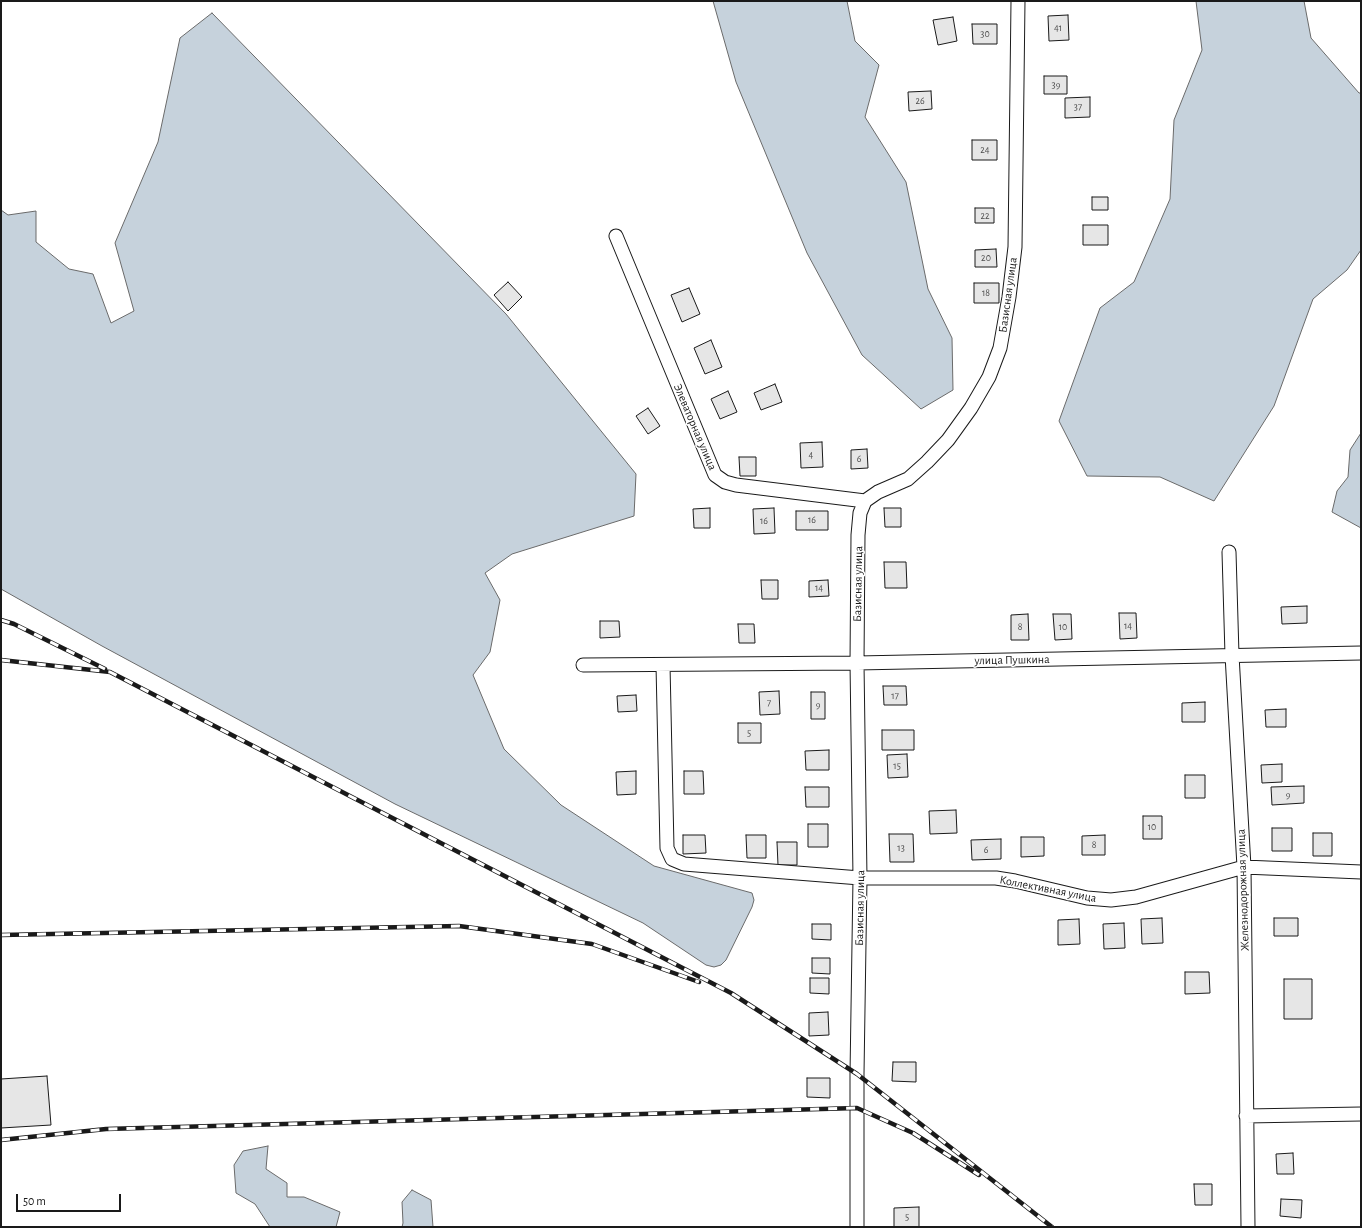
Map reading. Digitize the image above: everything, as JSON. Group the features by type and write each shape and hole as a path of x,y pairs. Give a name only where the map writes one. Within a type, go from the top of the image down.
{"street":[{"name":"Базисная улица","path":"857,1227 857,1074 860,878 857,663 858,535 860,513 865,502 878,492 908,478 927,462 948,440 971,408 990,377 1000,348 1009,297 1015,247 1018,1"},
{"name":"Элеваторная улица","path":"616,236 715,476 725,482 736,485 865,502"},
{"name":"Железнодорожная улица","path":"1229,552 1232,655 1244,867 1248,1227"},
{"name":"улица Пушкина","path":"583,665 857,663 1361,653"},
{"name":"Коллективная улица","path":"663,665 667,848 672,859 684,864 860,878 996,878 1087,898 1111,900 1136,897 1244,867 1361,872"},
{"path":"1246,1116 1361,1114"}],"shaded area":[{"path":"713,1 847,1 855,41 879,65 865,117 906,182 928,289 952,338 953,390 921,409 862,355 807,253 736,82"},
{"path":"1196,1 1304,1 1311,38 1359,93 1361,93 1361,250 1347,270 1313,299 1274,406 1214,501 1160,477 1087,476 1059,421 1100,308 1134,282 1170,199 1174,120 1202,50"},
{"path":"212,13 506,314 636,474 634,516 512,554 485,573 500,600 490,652 473,675 504,749 561,805 654,866 752,893 754,900 752,907 726,960 721,965 714,967 706,965 643,923 395,804 102,646 1,589 1,210 8,215 36,211 36,242 69,269 93,274 111,323 134,311 115,243 158,142 180,38"},
{"path":"1361,433 1361,528 1332,512 1337,491 1348,477 1350,450"},
{"path":"268,1146 266,1169 287,1183 287,1197 304,1197 340,1212 336,1227 270,1227 255,1204 236,1193 234,1165 243,1151"},
{"path":"412,1190 431,1200 433,1227 402,1227 402,1202"}],"building":[{"path":"1068,15 1069,40 1049,41 1048,16"},
{"path":"953,17 957,41 938,45 933,20"},
{"path":"972,24 997,24 997,44 973,44"},
{"path":"1044,76 1067,76 1067,94 1044,94"},
{"path":"931,91 932,109 909,111 908,92"},
{"path":"1090,97 1090,117 1065,118 1065,98"},
{"path":"972,140 997,140 997,160 972,160"},
{"path":"1092,197 1108,197 1108,210 1092,210"},
{"path":"975,208 994,208 994,223 975,223"},
{"path":"1083,225 1108,225 1108,245 1083,245"},
{"path":"996,249 997,267 975,267 975,250"},
{"path":"508,282 522,297 508,311 494,295"},
{"path":"974,283 999,283 999,303 974,303"},
{"path":"689,288 700,314 682,322 671,295"},
{"path":"711,340 722,367 705,374 694,348"},
{"path":"775,384 782,402 761,410 754,393"},
{"path":"728,391 737,412 720,419 711,399"},
{"path":"648,408 660,426 648,434 636,416"},
{"path":"822,442 823,467 801,468 800,443"},
{"path":"867,449 868,468 851,469 851,450"},
{"path":"739,457 756,457 756,476 740,476"},
{"path":"710,508 710,528 694,528 693,509"},
{"path":"774,508 775,533 754,534 753,509"},
{"path":"884,508 901,508 901,527 885,527"},
{"path":"796,511 828,511 828,530 796,530"},
{"path":"884,562 906,562 907,588 885,588"},
{"path":"761,580 778,580 778,599 762,599"},
{"path":"828,580 829,596 809,597 809,581"},
{"path":"1307,606 1307,623 1282,624 1281,607"},
{"path":"1119,613 1136,613 1137,638 1120,639"},
{"path":"1028,614 1029,640 1011,640 1011,615"},
{"path":"1053,614 1071,614 1072,639 1055,640"},
{"path":"600,621 619,621 620,637 600,638"},
{"path":"738,624 754,624 755,643 739,643"},
{"path":"883,686 906,686 907,705 884,705"},
{"path":"779,691 780,714 760,715 759,692"},
{"path":"811,692 825,692 825,719 811,719"},
{"path":"636,695 637,711 618,712 617,696"},
{"path":"1205,702 1205,722 1182,722 1182,703"},
{"path":"1286,709 1286,727 1266,727 1265,710"},
{"path":"738,723 761,723 761,743 738,743"},
{"path":"882,730 914,730 914,750 882,750"},
{"path":"829,750 829,770 806,770 805,751"},
{"path":"907,754 908,777 888,778 887,755"},
{"path":"1282,764 1282,782 1262,783 1261,765"},
{"path":"636,771 636,794 617,795 616,772"},
{"path":"684,771 703,771 704,794 684,794"},
{"path":"1185,775 1205,775 1205,798 1185,798"},
{"path":"1304,786 1304,803 1272,805 1271,787"},
{"path":"805,787 829,787 829,807 806,807"},
{"path":"956,810 957,833 930,834 929,811"},
{"path":"1143,816 1162,816 1162,839 1143,839"},
{"path":"808,824 828,824 828,847 808,847"},
{"path":"1272,828 1292,828 1292,851 1272,851"},
{"path":"1313,833 1332,833 1332,856 1313,856"},
{"path":"889,834 913,834 914,862 890,862"},
{"path":"683,835 705,835 706,853 683,854"},
{"path":"746,835 766,835 766,858 747,858"},
{"path":"1105,835 1105,855 1082,855 1082,836"},
{"path":"1021,837 1044,837 1044,856 1021,857"},
{"path":"1001,839 1001,859 972,860 971,840"},
{"path":"777,842 797,842 797,865 778,865"},
{"path":"1162,918 1163,943 1142,944 1141,919"},
{"path":"1274,918 1298,918 1298,936 1274,936"},
{"path":"1079,919 1080,944 1058,945 1058,920"},
{"path":"1124,923 1125,948 1104,949 1103,924"},
{"path":"812,924 831,924 831,940 812,939"},
{"path":"812,958 830,958 830,974 812,973"},
{"path":"1185,972 1209,972 1210,993 1185,994"},
{"path":"810,978 829,978 829,994 810,993"},
{"path":"1284,979 1312,979 1312,1019 1284,1019"},
{"path":"828,1012 829,1035 809,1036 809,1013"},
{"path":"893,1062 916,1062 916,1082 892,1081"},
{"path":"47,1076 51,1125 1,1128 1,1079"},
{"path":"807,1078 830,1078 830,1098 807,1097"},
{"path":"1293,1153 1294,1174 1277,1174 1276,1154"},
{"path":"1194,1184 1212,1184 1212,1205 1195,1205"},
{"path":"1281,1199 1302,1200 1301,1218 1280,1216"},
{"path":"919,1207 919,1227 894,1227 894,1208"}],"railway":[{"path":"1,620 14,624 105,669"},
{"path":"1,660 110,672 731,993 857,1074 1052,1227"},
{"path":"1,935 459,926 592,944 699,982"},
{"path":"1,1140 106,1129 857,1108 913,1133 979,1175"}]}
